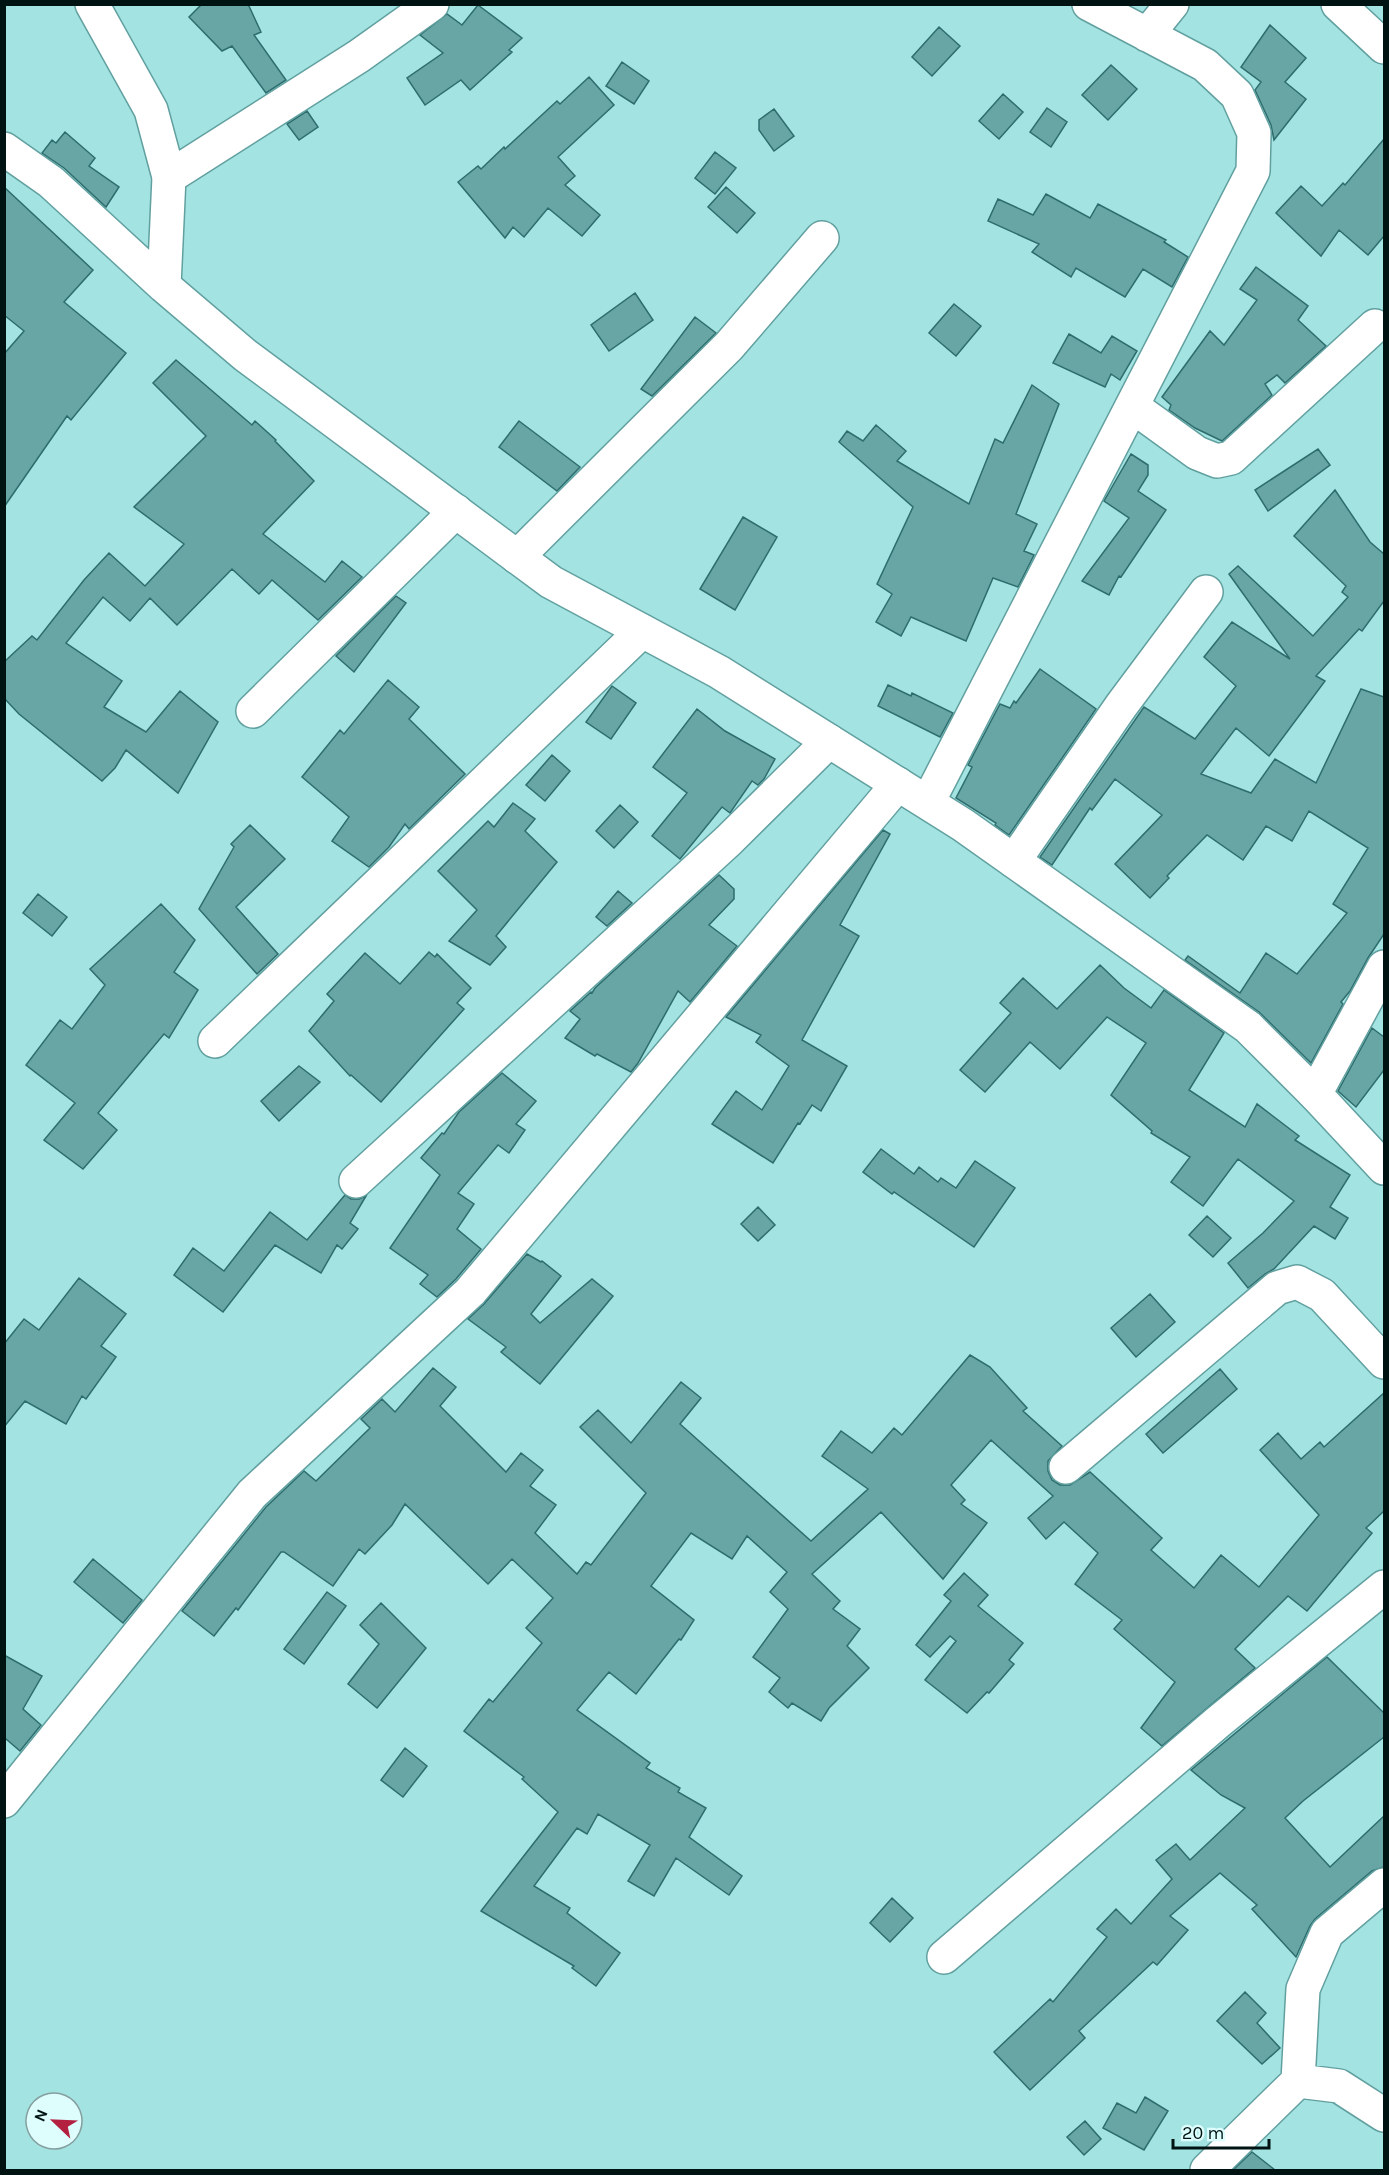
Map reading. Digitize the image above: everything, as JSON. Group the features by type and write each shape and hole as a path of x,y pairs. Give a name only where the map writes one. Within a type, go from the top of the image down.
{"street":[{"path":"92,4 151,110 169,177 164,286"},
{"path":"169,177 360,56 432,4"},
{"path":"928,802 1253,171 1254,133 1238,95 1205,65 1089,4"},
{"path":"1147,35 1172,4"},
{"path":"1338,4 1384,47"},
{"path":"4,149 51,182 164,286 245,355 551,582 719,672 928,802 1248,1027 1384,1168"},
{"path":"517,557 729,346 822,238"},
{"path":"1132,406 1197,453 1217,461 1231,458 1375,326"},
{"path":"253,711 456,511"},
{"path":"1014,861 1121,706 1206,592"},
{"path":"215,1041 642,630"},
{"path":"356,1181 728,841 829,741"},
{"path":"4,1802 252,1494 470,1293 898,784"},
{"path":"1315,1094 1384,967"},
{"path":"1066,1467 1277,1288 1297,1282 1322,1295 1384,1362"},
{"path":"944,1957 1218,1722 1384,1587"},
{"path":"1207,2170 1298,2081 1304,1989 1327,1933 1384,1885"},
{"path":"1298,2081 1339,2086 1384,2115"}],"building":[{"path":"202,4 248,4 261,32 254,35 286,80 266,93 232,46 222,51 189,17"},
{"path":"478,5 522,38 509,50 512,52 470,90 461,80 425,105 407,78 443,53 420,35 447,14 462,25"},
{"path":"1270,25 1306,58 1285,82 1306,99 1274,140 1271,125 1255,90 1261,82 1241,67"},
{"path":"939,27 960,46 932,76 912,57"},
{"path":"622,62 649,81 634,104 606,86"},
{"path":"1111,65 1137,89 1108,120 1082,95"},
{"path":"589,77 614,105 558,157 575,176 565,185 600,215 582,236 548,208 524,237 513,227 505,238 458,182 478,166 481,169 557,101 560,104"},
{"path":"1003,94 1023,112 999,139 979,121"},
{"path":"1047,108 1067,122 1051,147 1030,132"},
{"path":"774,109 794,136 774,151 759,130 759,120"},
{"path":"307,111 318,127 299,140 287,124"},
{"path":"65,132 95,158 89,166 119,187 106,207 64,168 42,153 52,140 56,143"},
{"path":"1384,139 1384,236 1368,255 1339,230 1321,256 1276,213 1301,186 1322,206 1343,183 1345,185"},
{"path":"715,152 736,168 715,194 695,178"},
{"path":"4,187 93,270 64,302 126,353 71,420 67,416 4,507 4,354 24,331 4,315"},
{"path":"726,187 755,213 737,233 708,207"},
{"path":"1046,194 1090,218 1098,204 1166,240 1164,242 1188,257 1172,287 1143,269 1125,297 1076,268 1071,277 1032,252 1039,244 988,221 998,199 1033,215"},
{"path":"1256,267 1308,306 1298,320 1326,346 1285,383 1277,375 1265,384 1272,395 1222,441 1195,428 1169,410 1171,405 1162,397 1210,331 1224,345 1257,300 1240,289"},
{"path":"635,293 653,320 609,351 591,325"},
{"path":"954,304 981,326 956,356 929,333"},
{"path":"695,317 716,333 652,396 641,389"},
{"path":"1069,334 1101,353 1112,336 1137,351 1120,380 1111,374 1105,387 1053,363"},
{"path":"176,360 252,425 255,421 314,481 263,534 325,582 342,561 362,577 318,620 272,580 259,594 232,569 177,625 150,598 130,621 103,597 66,643 122,681 104,707 146,732 180,691 218,722 178,793 126,750 115,768 102,781 19,714 4,698 4,662 32,636 37,640 84,580 109,553 145,586 184,544 134,507 206,436 153,383"},
{"path":"1032,385 1059,404 1016,514 1037,524 1024,551 1034,555 1018,587 993,578 966,641 911,617 901,636 876,622 892,594 877,584 913,507 839,442 847,431 863,441 876,425 906,451 897,461 969,504 995,439 1003,443"},
{"path":"519,421 580,467 557,491 499,447"},
{"path":"1318,449 1330,465 1268,511 1255,490"},
{"path":"1131,454 1148,465 1148,475 1138,491 1166,510 1121,577 1119,576 1109,595 1082,581 1129,518 1104,501"},
{"path":"1335,490 1370,542 1384,554 1384,601 1362,631 1359,629 1316,676 1325,681 1269,756 1236,728 1201,774 1251,793 1275,759 1316,783 1361,689 1384,697 1384,934 1341,1002 1343,1004 1311,1063 1259,1012 1185,960 1188,956 1240,993 1266,953 1297,974 1347,913 1333,904 1368,848 1309,811 1292,841 1266,826 1243,860 1207,835 1167,876 1169,878 1150,898 1115,864 1162,815 1115,779 1092,810 1090,808 1052,865 1040,857 1144,707 1195,739 1236,686 1204,657 1232,622 1290,659 1229,574 1238,566 1313,636 1348,597 1342,592 1346,586 1294,536"},
{"path":"743,517 777,537 735,610 700,589"},
{"path":"396,596 406,603 354,672 336,656"},
{"path":"1040,669 1096,709 1009,835 995,825 996,823 956,798 972,767 968,765 1000,704 1010,708 1014,701 1016,703"},
{"path":"388,680 419,707 409,719 465,774 409,829 405,824 389,847 369,867 332,841 349,817 302,777 340,730 344,734"},
{"path":"888,685 911,696 912,693 953,713 940,737 878,706"},
{"path":"612,686 636,703 611,739 586,722"},
{"path":"697,709 725,731 775,759 764,779 758,785 752,781 730,813 722,807 680,859 652,836 687,793 653,767"},
{"path":"552,755 570,771 545,801 526,785"},
{"path":"513,803 535,819 525,831 557,862 496,936 506,947 490,965 449,941 477,910 438,871 488,821 494,827"},
{"path":"620,805 638,822 614,848 596,831"},
{"path":"250,825 285,859 236,907 278,954 257,974 199,909 234,847 231,844"},
{"path":"883,830 890,834 840,925 859,936 802,1040 847,1066 821,1111 812,1105 773,1163 712,1124 736,1091 762,1110 789,1066 756,1042 761,1035 726,1017"},
{"path":"719,875 734,889 734,899 709,925 737,946 690,1002 678,991 631,1072 597,1054 595,1056 565,1038 580,1019 570,1011"},
{"path":"618,891 632,903 607,926 596,917"},
{"path":"38,894 67,917 52,936 23,913"},
{"path":"161,904 195,940 174,972 198,990 169,1038 164,1034 98,1113 117,1130 83,1169 44,1140 75,1103 26,1065 60,1020 72,1029 105,985 90,969"},
{"path":"429,952 435,957 437,954 471,988 457,1003 464,1009 381,1102 350,1076 309,1031 334,1001 327,994 365,953 400,984"},
{"path":"1100,965 1124,988 1151,1008 1164,990 1224,1033 1189,1090 1245,1127 1257,1104 1299,1136 1295,1140 1350,1175 1330,1207 1348,1218 1335,1239 1314,1226 1274,1269 1248,1288 1228,1263 1263,1233 1294,1201 1238,1159 1203,1206 1171,1182 1190,1157 1151,1133 1152,1131 1111,1095 1146,1043 1107,1017 1060,1069 1030,1042 985,1092 960,1070 1011,1013 1000,1003 1023,978 1057,1009"},
{"path":"1372,1028 1384,1037 1384,1070 1356,1107 1338,1091"},
{"path":"299,1066 320,1082 279,1121 261,1101"},
{"path":"502,1073 536,1101 516,1124 525,1130 509,1153 498,1145 458,1193 474,1204 457,1229 481,1249 456,1279 437,1297 420,1284 428,1275 390,1248 440,1175 421,1158 442,1133 444,1134 459,1112"},
{"path":"881,1149 914,1174 919,1167 938,1182 941,1178 956,1188 975,1161 1015,1188 974,1247 894,1192 892,1194 863,1172"},
{"path":"345,1195 351,1199 366,1196 350,1223 358,1229 342,1249 337,1245 321,1273 275,1245 223,1312 174,1275 193,1248 224,1271 270,1212 307,1240"},
{"path":"758,1207 775,1225 758,1241 741,1224"},
{"path":"1207,1216 1231,1238 1213,1257 1189,1235"},
{"path":"527,1254 542,1261 561,1276 531,1314 540,1323 592,1279 613,1296 540,1384 501,1352 506,1347 468,1319"},
{"path":"79,1278 126,1314 101,1346 116,1357 86,1399 82,1396 66,1424 25,1401 4,1427 4,1344 24,1319 39,1330"},
{"path":"1150,1294 1175,1322 1136,1357 1111,1328"},
{"path":"970,1355 990,1367 1027,1408 1023,1411 1062,1446 1048,1461 1048,1471 1052,1480 1060,1485 1070,1485 1090,1472 1162,1538 1151,1550 1194,1588 1221,1555 1259,1587 1319,1515 1260,1450 1278,1433 1301,1459 1320,1442 1324,1447 1384,1393 1384,1511 1366,1528 1372,1533 1307,1611 1288,1596 1235,1649 1255,1668 1162,1746 1141,1728 1175,1682 1114,1629 1122,1620 1075,1584 1098,1553 1064,1522 1046,1539 1028,1518 1053,1496 991,1440 951,1485 965,1500 961,1504 987,1523 943,1579 881,1512 812,1574 840,1601 833,1609 860,1629 847,1646 869,1668 829,1708 821,1721 792,1703 788,1708 769,1692 780,1678 753,1657 788,1609 770,1592 787,1572 747,1536 732,1559 691,1533 651,1586 694,1620 681,1640 679,1639 636,1694 609,1672 577,1710 650,1763 646,1768 680,1788 678,1792 706,1808 689,1837 742,1876 729,1895 676,1858 654,1896 628,1881 650,1845 598,1814 587,1834 577,1828 534,1886 570,1908 567,1913 620,1953 596,1986 572,1968 574,1966 481,1911 558,1812 522,1779 524,1777 464,1731 489,1699 493,1702 542,1643 526,1628 553,1598 512,1559 488,1584 405,1504 392,1525 365,1554 359,1549 333,1586 281,1552 238,1610 236,1608 214,1636 182,1611 266,1507 304,1471 316,1481 370,1428 361,1419 382,1399 395,1412 433,1368 456,1387 440,1406 506,1472 521,1453 543,1470 530,1486 556,1505 535,1533 577,1574 586,1562 591,1565 646,1493 580,1427 598,1410 631,1443 681,1382 701,1398 680,1424 811,1541 868,1489 822,1456 841,1431 872,1453 894,1428 902,1435"},
{"path":"1220,1369 1237,1389 1163,1453 1146,1434"},
{"path":"93,1559 142,1600 123,1623 74,1582"},
{"path":"964,1573 988,1595 978,1606 1023,1643 1009,1660 1014,1664 989,1693 987,1692 967,1713 925,1680 956,1641 950,1636 930,1657 916,1645 951,1601 944,1595"},
{"path":"327,1592 346,1606 304,1664 284,1649"},
{"path":"381,1603 426,1648 377,1708 348,1684 379,1644 360,1625"},
{"path":"4,1655 42,1676 23,1709 41,1725 20,1751 6,1739 4,1741"},
{"path":"1327,1657 1384,1713 1384,1737 1285,1818 1330,1867 1384,1816 1384,1867 1372,1871 1315,1919 1296,1957 1252,1909 1257,1905 1220,1873 1170,1916 1188,1930 1157,1965 1153,1962 1079,2031 1085,2038 1030,2090 994,2052 1050,1999 1053,2002 1107,1937 1097,1929 1116,1909 1131,1924 1172,1879 1156,1860 1176,1844 1190,1860 1245,1808 1221,1795 1191,1770"},
{"path":"405,1748 427,1766 403,1797 381,1780"},
{"path":"892,1898 913,1918 890,1942 870,1923"},
{"path":"1245,1992 1266,2013 1257,2023 1280,2048 1262,2064 1217,2021"},
{"path":"1145,2097 1168,2111 1144,2150 1103,2128 1117,2103 1136,2113"},
{"path":"1085,2121 1101,2139 1084,2155 1067,2137"},
{"path":"1252,2152 1275,2170 1233,2170"}]}
